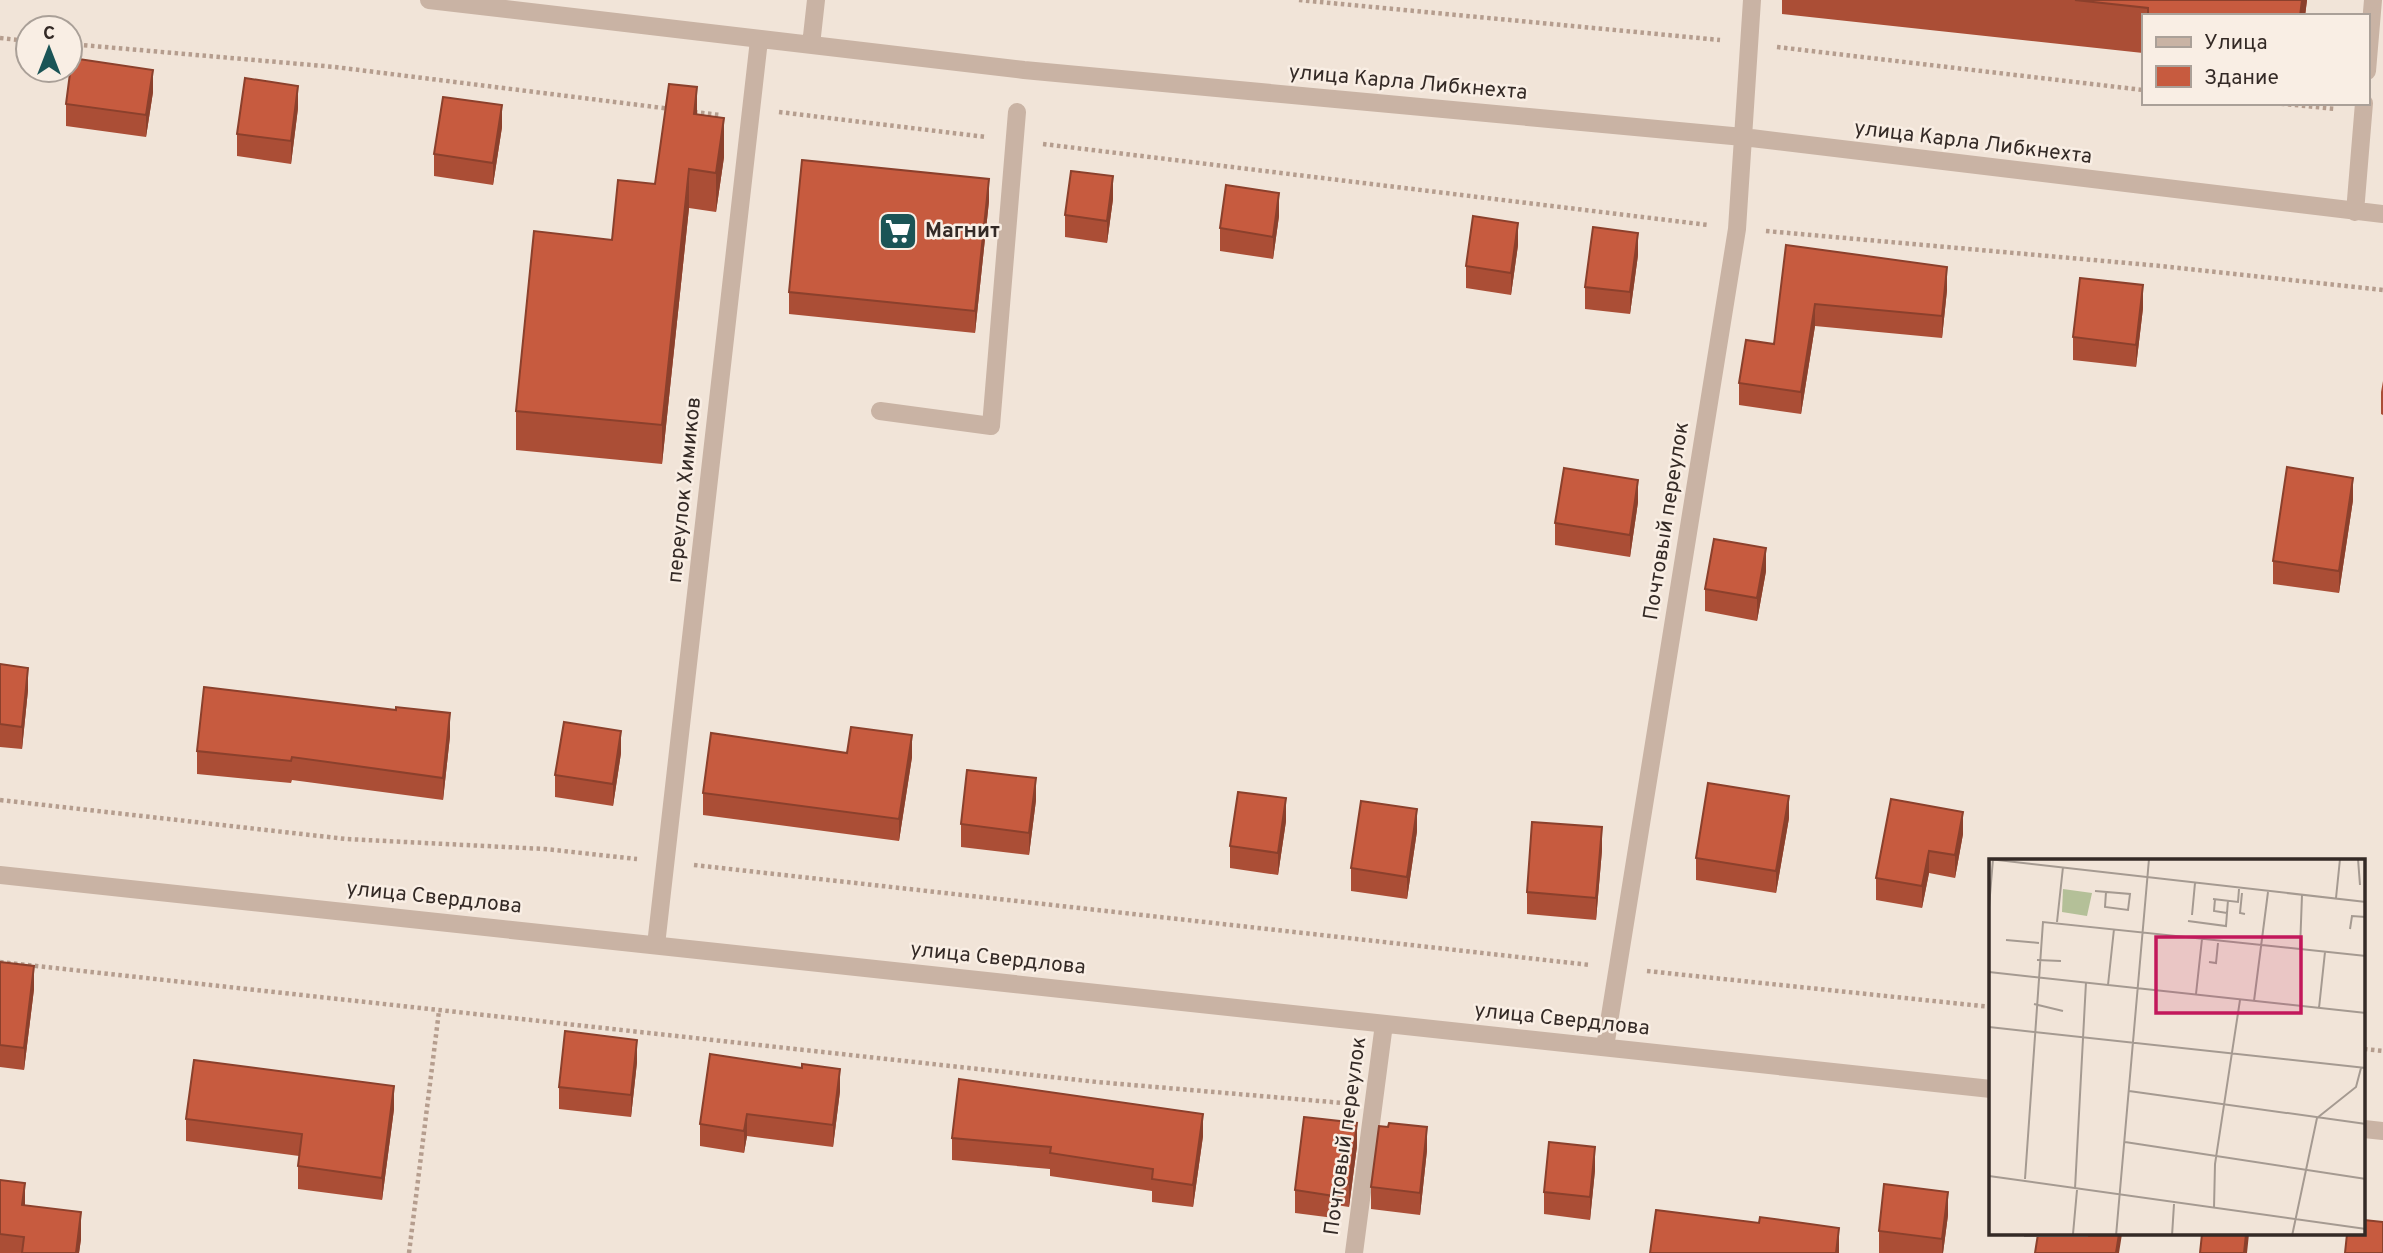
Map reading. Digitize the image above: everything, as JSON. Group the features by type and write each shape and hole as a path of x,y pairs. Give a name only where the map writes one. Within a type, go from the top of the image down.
{"street":[{"name":"улица Карла Либкнехта","path":"429,0 1024,71 1742,137 2383,214"},
{"path":"811,45 816,0"},
{"name":"Почтовый переулок","path":"1605,1047 1737,229 1752,0"},
{"path":"2369,47 2373,0"},
{"name":"переулок Химиков","path":"656,945 760,40"},
{"path":"2355,212 2364,108"},
{"path":"880,411 991,426 1017,112"},
{"name":"улица Свердлова","path":"0,875 1989,1089"},
{"name":"Почтовый переулок","path":"1354,1253 1384,1024"}],"path":[{"path":"84,45 335,67 750,114 1015,140 1737,229 2161,266 2383,290"},
{"path":"2310,105 2364,108"},
{"path":"0,800 346,839 545,849 1989,1007"},
{"path":"0,962 1097,1082 1373,1105"},
{"path":"409,1253 439,1011"}],"building":[{"path":"2075,0 2302,0 2300,14 2148,14 2148,8"},
{"path":"84,60 153,70 146,115 66,104 69,84 84,84"},
{"path":"245,78 298,86 291,141 237,134"},
{"path":"669,84 697,87 694,114 724,118 716,173 689,169 662,425 516,411 534,231 612,240 618,180 655,184"},
{"path":"443,97 502,105 493,163 434,154"},
{"path":"802,160 989,179 975,311 789,292"},
{"path":"1071,171 1113,176 1107,221 1065,215"},
{"path":"1226,185 1279,193 1273,237 1220,228"},
{"path":"1473,216 1518,223 1511,273 1466,266"},
{"path":"1593,227 1638,233 1630,292 1585,287"},
{"path":"1786,245 1947,267 1942,316 1815,304 1801,392 1739,383 1746,340 1774,344"},
{"path":"2080,278 2143,285 2136,345 2073,337"},
{"path":"2287,467 2353,478 2339,571 2273,561"},
{"path":"1564,468 1638,480 1630,535 1555,523"},
{"path":"1714,539 1766,548 1757,598 1705,589"},
{"path":"0,664 28,668 22,727 0,724"},
{"path":"204,687 396,710 396,707 450,713 443,778 292,757 291,761 197,751"},
{"path":"564,722 621,731 613,784 555,775"},
{"path":"851,727 912,735 899,819 703,793 711,733 847,753"},
{"path":"967,770 1036,778 1029,833 961,824"},
{"path":"1708,783 1789,796 1776,871 1696,858"},
{"path":"1238,792 1286,798 1278,853 1230,846"},
{"path":"1891,799 1963,812 1955,855 1929,851 1922,886 1876,878"},
{"path":"1361,801 1417,809 1407,877 1351,868"},
{"path":"1532,822 1602,827 1596,898 1527,892"},
{"path":"0,962 34,966 24,1048 0,1045"},
{"path":"565,1031 637,1040 631,1095 559,1087"},
{"path":"710,1054 802,1068 802,1064 840,1069 833,1125 747,1114 744,1131 700,1124"},
{"path":"194,1060 394,1086 382,1178 298,1166 302,1134 186,1119"},
{"path":"959,1079 1203,1114 1193,1185 1152,1179 1153,1169 1050,1153 1051,1147 952,1138"},
{"path":"1304,1117 1357,1123 1349,1184 1336,1183 1334,1196 1295,1190"},
{"path":"1389,1123 1427,1127 1420,1193 1371,1187 1379,1126 1388,1127"},
{"path":"1549,1142 1595,1147 1590,1197 1544,1192"},
{"path":"0,1180 25,1183 22,1205 81,1212 76,1253 22,1253 24,1237 0,1234"},
{"path":"1884,1184 1948,1192 1942,1239 1879,1231"},
{"path":"1656,1210 1759,1223 1760,1217 1839,1228 1836,1253 1650,1253"},
{"path":"2366,1220 2383,1222 2383,1253 2345,1253 2347,1236 2366,1236"},
{"path":"2038,1236 2119,1236 2116,1253 2035,1253"},
{"path":"2202,1236 2246,1236 2244,1253 2200,1253"}],"place":[{"name":"Магнит","path":"898,231"}]}
